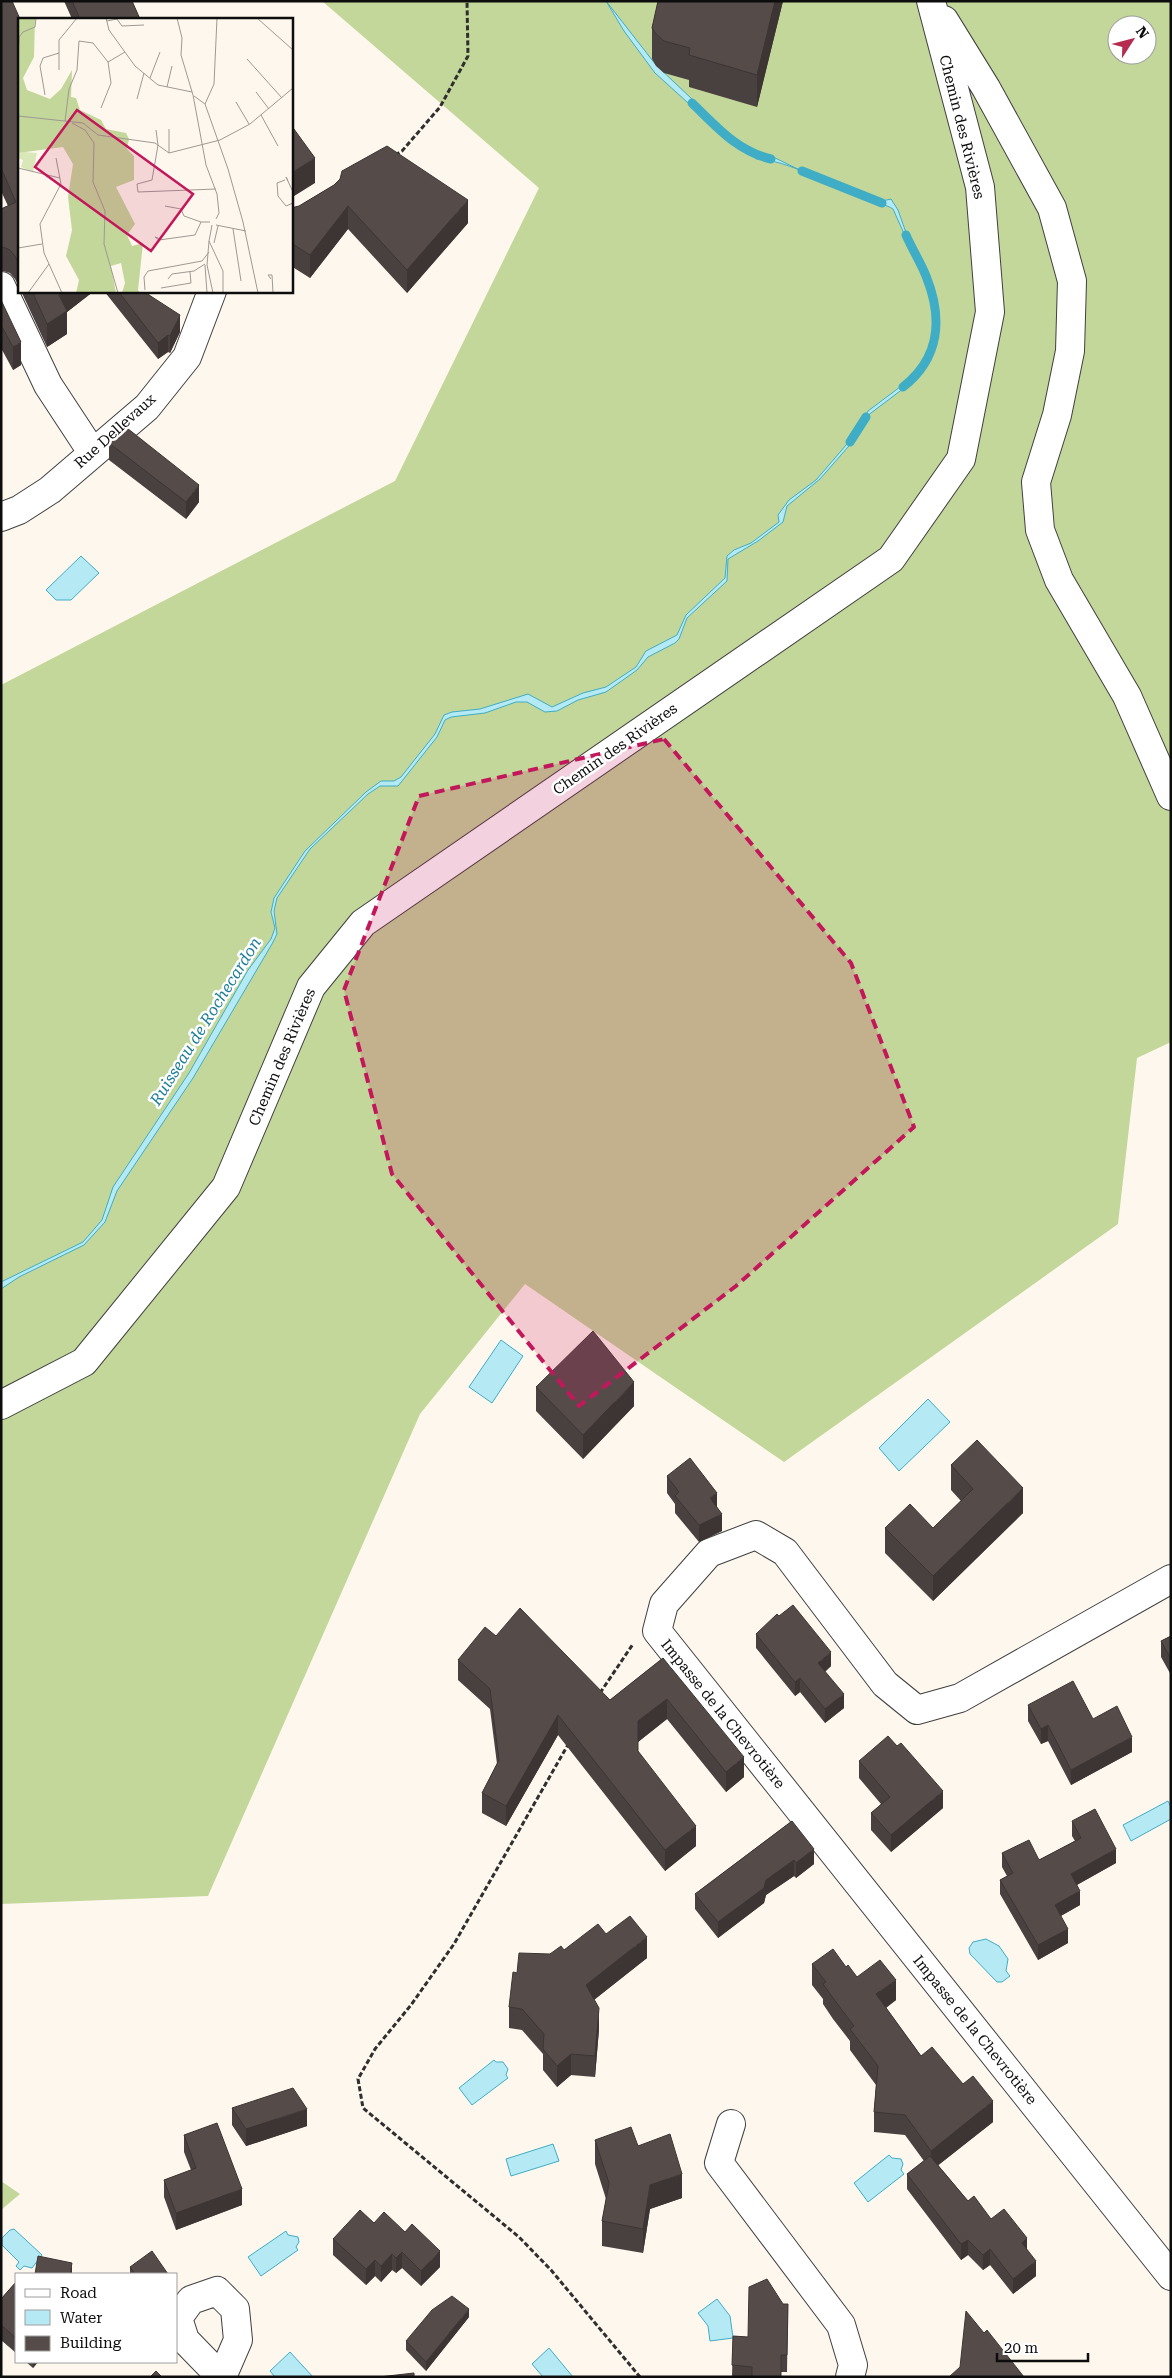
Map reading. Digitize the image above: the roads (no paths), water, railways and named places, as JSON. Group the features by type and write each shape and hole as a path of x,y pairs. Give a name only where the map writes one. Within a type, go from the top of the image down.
{"street":[{"path":"932,1 986,88 1052,208 1072,281 1070,351 1057,415 1036,482 1040,530 1060,580 1127,696 1171,796"},
{"name":"Chemin des Rivières","path":"1,1405 84,1362 226,1187 311,986 363,923 891,559 962,459 990,312 980,186 932,1"},
{"path":"1,286 48,384 92,452"},
{"name":"Rue Dellevaux","path":"1,517 19,510 50,490 92,452 147,407 187,357 212,292"},
{"name":"Impasse de la Chevrotière","path":"1171,1579 960,1698 917,1710 885,1684 785,1552 756,1535 709,1554 664,1604 658,1632 1171,2276"},
{"path":"731,2124 719,2163 841,2324 853,2365 850,2377"}],"water":[{"path":"606,1 656,65 693,100 709,121 749,151 729,140 655,73 624,31"},
{"path":"753,155 758,157 769,155 800,170 768,160 756,159"},
{"path":"800,170 812,175 842,188 814,177"},
{"path":"842,188 878,202 891,199 898,210 915,258 893,209 871,201"},
{"path":"925,272 936,304 935,341 931,354 924,364 933,347 935,305"},
{"path":"918,374 912,382 867,416 855,439 820,479 787,506 783,522 758,541 728,559 727,581 687,618 679,639 675,643 648,657 637,670 606,692 578,700 557,711 545,712 527,702 516,702 485,713 451,717 445,720 437,737 398,786 380,786 368,794 310,849 277,898 274,911 277,934 272,944 193,1078 117,1191 105,1222 84,1245 19,1277 1,1289 1,1282 83,1242 102,1220 113,1187 189,1073 248,970 271,939 275,928 271,912 274,898 305,851 366,792 381,781 394,781 401,777 435,734 444,715 452,712 480,709 528,694 552,707 583,693 606,687 636,667 646,651 677,635 686,615 725,578 727,556 734,550 751,543 779,522 778,515 789,500 816,480 853,437 868,411"},
{"path":"81,556 99,573 71,600 56,600 46,590"},
{"path":"501,1340 523,1356 492,1403 469,1387"},
{"path":"928,1399 950,1422 899,1471 879,1448"},
{"path":"1168,1801 1171,1807 1171,1819 1131,1841 1123,1825"},
{"path":"986,1939 999,1946 1008,1959 1006,1971 1010,1976 1002,1982 997,1982 970,1954 969,1948 973,1942"},
{"path":"494,2060 496,2062 503,2062 508,2069 506,2075 508,2078 472,2105 459,2088"},
{"path":"553,2144 559,2161 511,2176 506,2159"},
{"path":"889,2155 892,2158 901,2159 903,2164 901,2170 904,2174 868,2202 854,2183"},
{"path":"14,2229 42,2255 32,2268 24,2266 20,2270 16,2266 19,2262 2,2245 2,2238 10,2230"},
{"path":"286,2231 288,2235 298,2237 299,2242 296,2247 298,2250 261,2276 248,2257"},
{"path":"717,2299 730,2316 733,2338 710,2341 708,2326 698,2313"},
{"path":"549,2348 573,2377 543,2377 532,2364"},
{"path":"290,2352 313,2377 275,2377 270,2371"}],"waterway":[{"name":"Ruisseau de Rochecardon","path":"692,103 728,137 748,150 771,159"},
{"name":"Ruisseau de Rochecardon","path":"802,171 882,203"},
{"name":"Ruisseau de Rochecardon","path":"903,387 925,363 935,336 936,322 935,307 924,271 906,235"},
{"name":"Ruisseau de Rochecardon","path":"850,442 866,417"}]}
